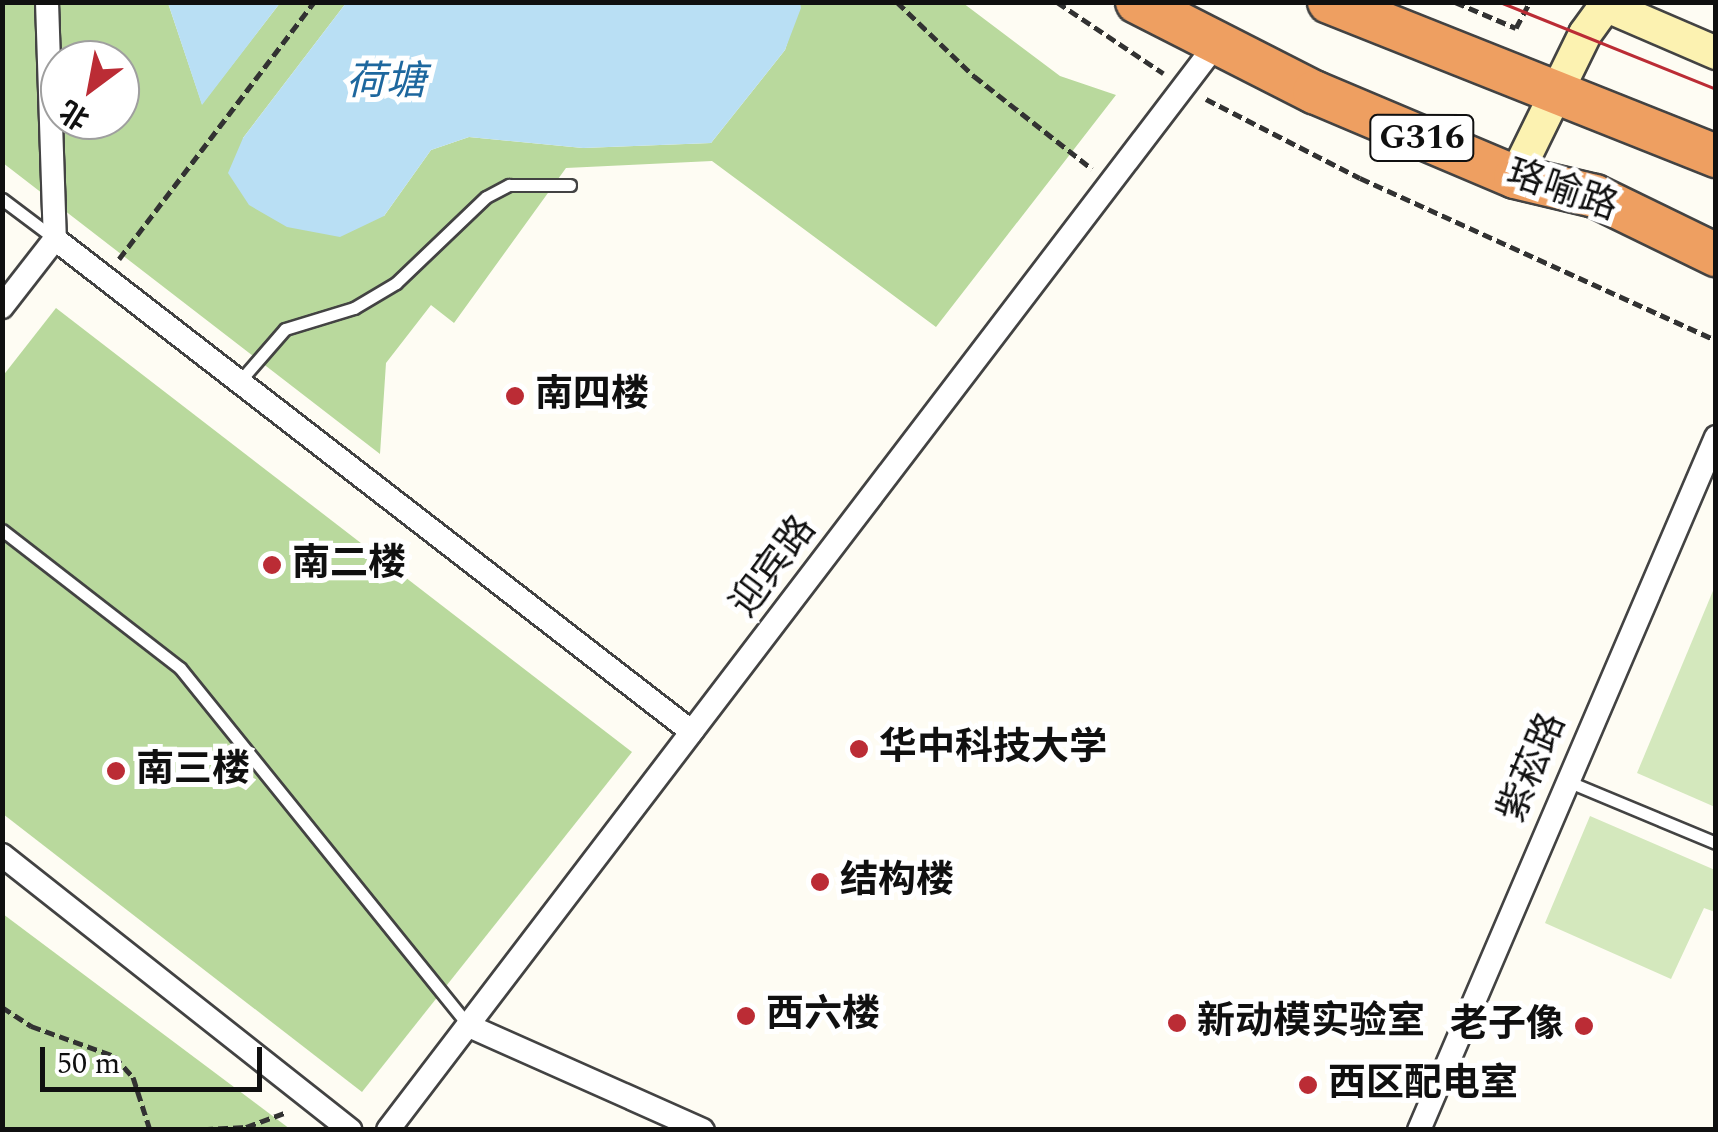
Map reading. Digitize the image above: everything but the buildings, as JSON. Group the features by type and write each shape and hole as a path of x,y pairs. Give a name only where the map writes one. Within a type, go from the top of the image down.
{"highway":[{"name":"珞喻路","path":"1137,2 1214,46 1515,177 1595,196 1716,255"},
{"name":"G316","path":"1329,2 1558,88 1716,156"}],"street":[{"path":"2,307 54,239 47,2"},
{"path":"1515,177 1558,88 1608,4 1716,53"},
{"name":"迎宾路","path":"388,1130 1214,46"},
{"path":"54,239 692,732"},
{"name":"紫菘路","path":"1419,1130 1564,780 1716,437"},
{"path":"2,855 350,1130"},
{"path":"469,1026 703,1130"}],"lane":[{"path":"238,382 285,328 354,308 396,283 486,197 508,185 570,185"},
{"path":"2,199 54,239"},
{"path":"2,530 180,668 469,1026"},
{"path":"1564,780 1716,842"}],"path":[{"path":"104,278 314,2"},
{"path":"897,2 986,86 1111,182"},
{"path":"1057,2 1185,88 1360,178 1716,340"},
{"path":"1455,2 1516,28 1530,2"},
{"path":"2,1007 31,1026 114,1056 133,1077 150,1130"},
{"path":"188,1130 246,1127 315,1102"}],"green space":[{"path":"2,3 168,3 202,104 280,3 346,3 243,138 384,216 431,150 469,137 583,148 711,143 785,50 800,3 963,3 1060,76 1116,95 936,327 712,161 566,168 454,323 431,305 386,363 380,454 3,163"},
{"path":"56,308 632,752 362,1092 3,814 2,377"},
{"path":"1715,586 1716,807 1637,773"},
{"path":"1590,816 1715,870 1715,912 1704,908 1671,979 1545,923"},
{"path":"3,914 290,1129 3,1129"}],"water":[{"path":"168,2 280,3 202,105"},
{"name":"荷塘","path":"800,2 801,8 785,50 711,143 583,148 469,137 431,150 384,216 340,237 287,227 249,205 228,173 243,138 346,3"}],"tram line":[{"path":"1500,2 1716,89"}],"place":[{"name":"南四楼","path":"515,396"},
{"name":"南二楼","path":"272,565"},
{"name":"华中科技大学","path":"859,749"},
{"name":"南三楼","path":"116,771"},
{"name":"结构楼","path":"820,882"},
{"name":"西六楼","path":"746,1016"},
{"name":"新动模实验室","path":"1177,1023"},
{"name":"老子像","path":"1584,1026"},
{"name":"西区配电室","path":"1308,1085"}]}
